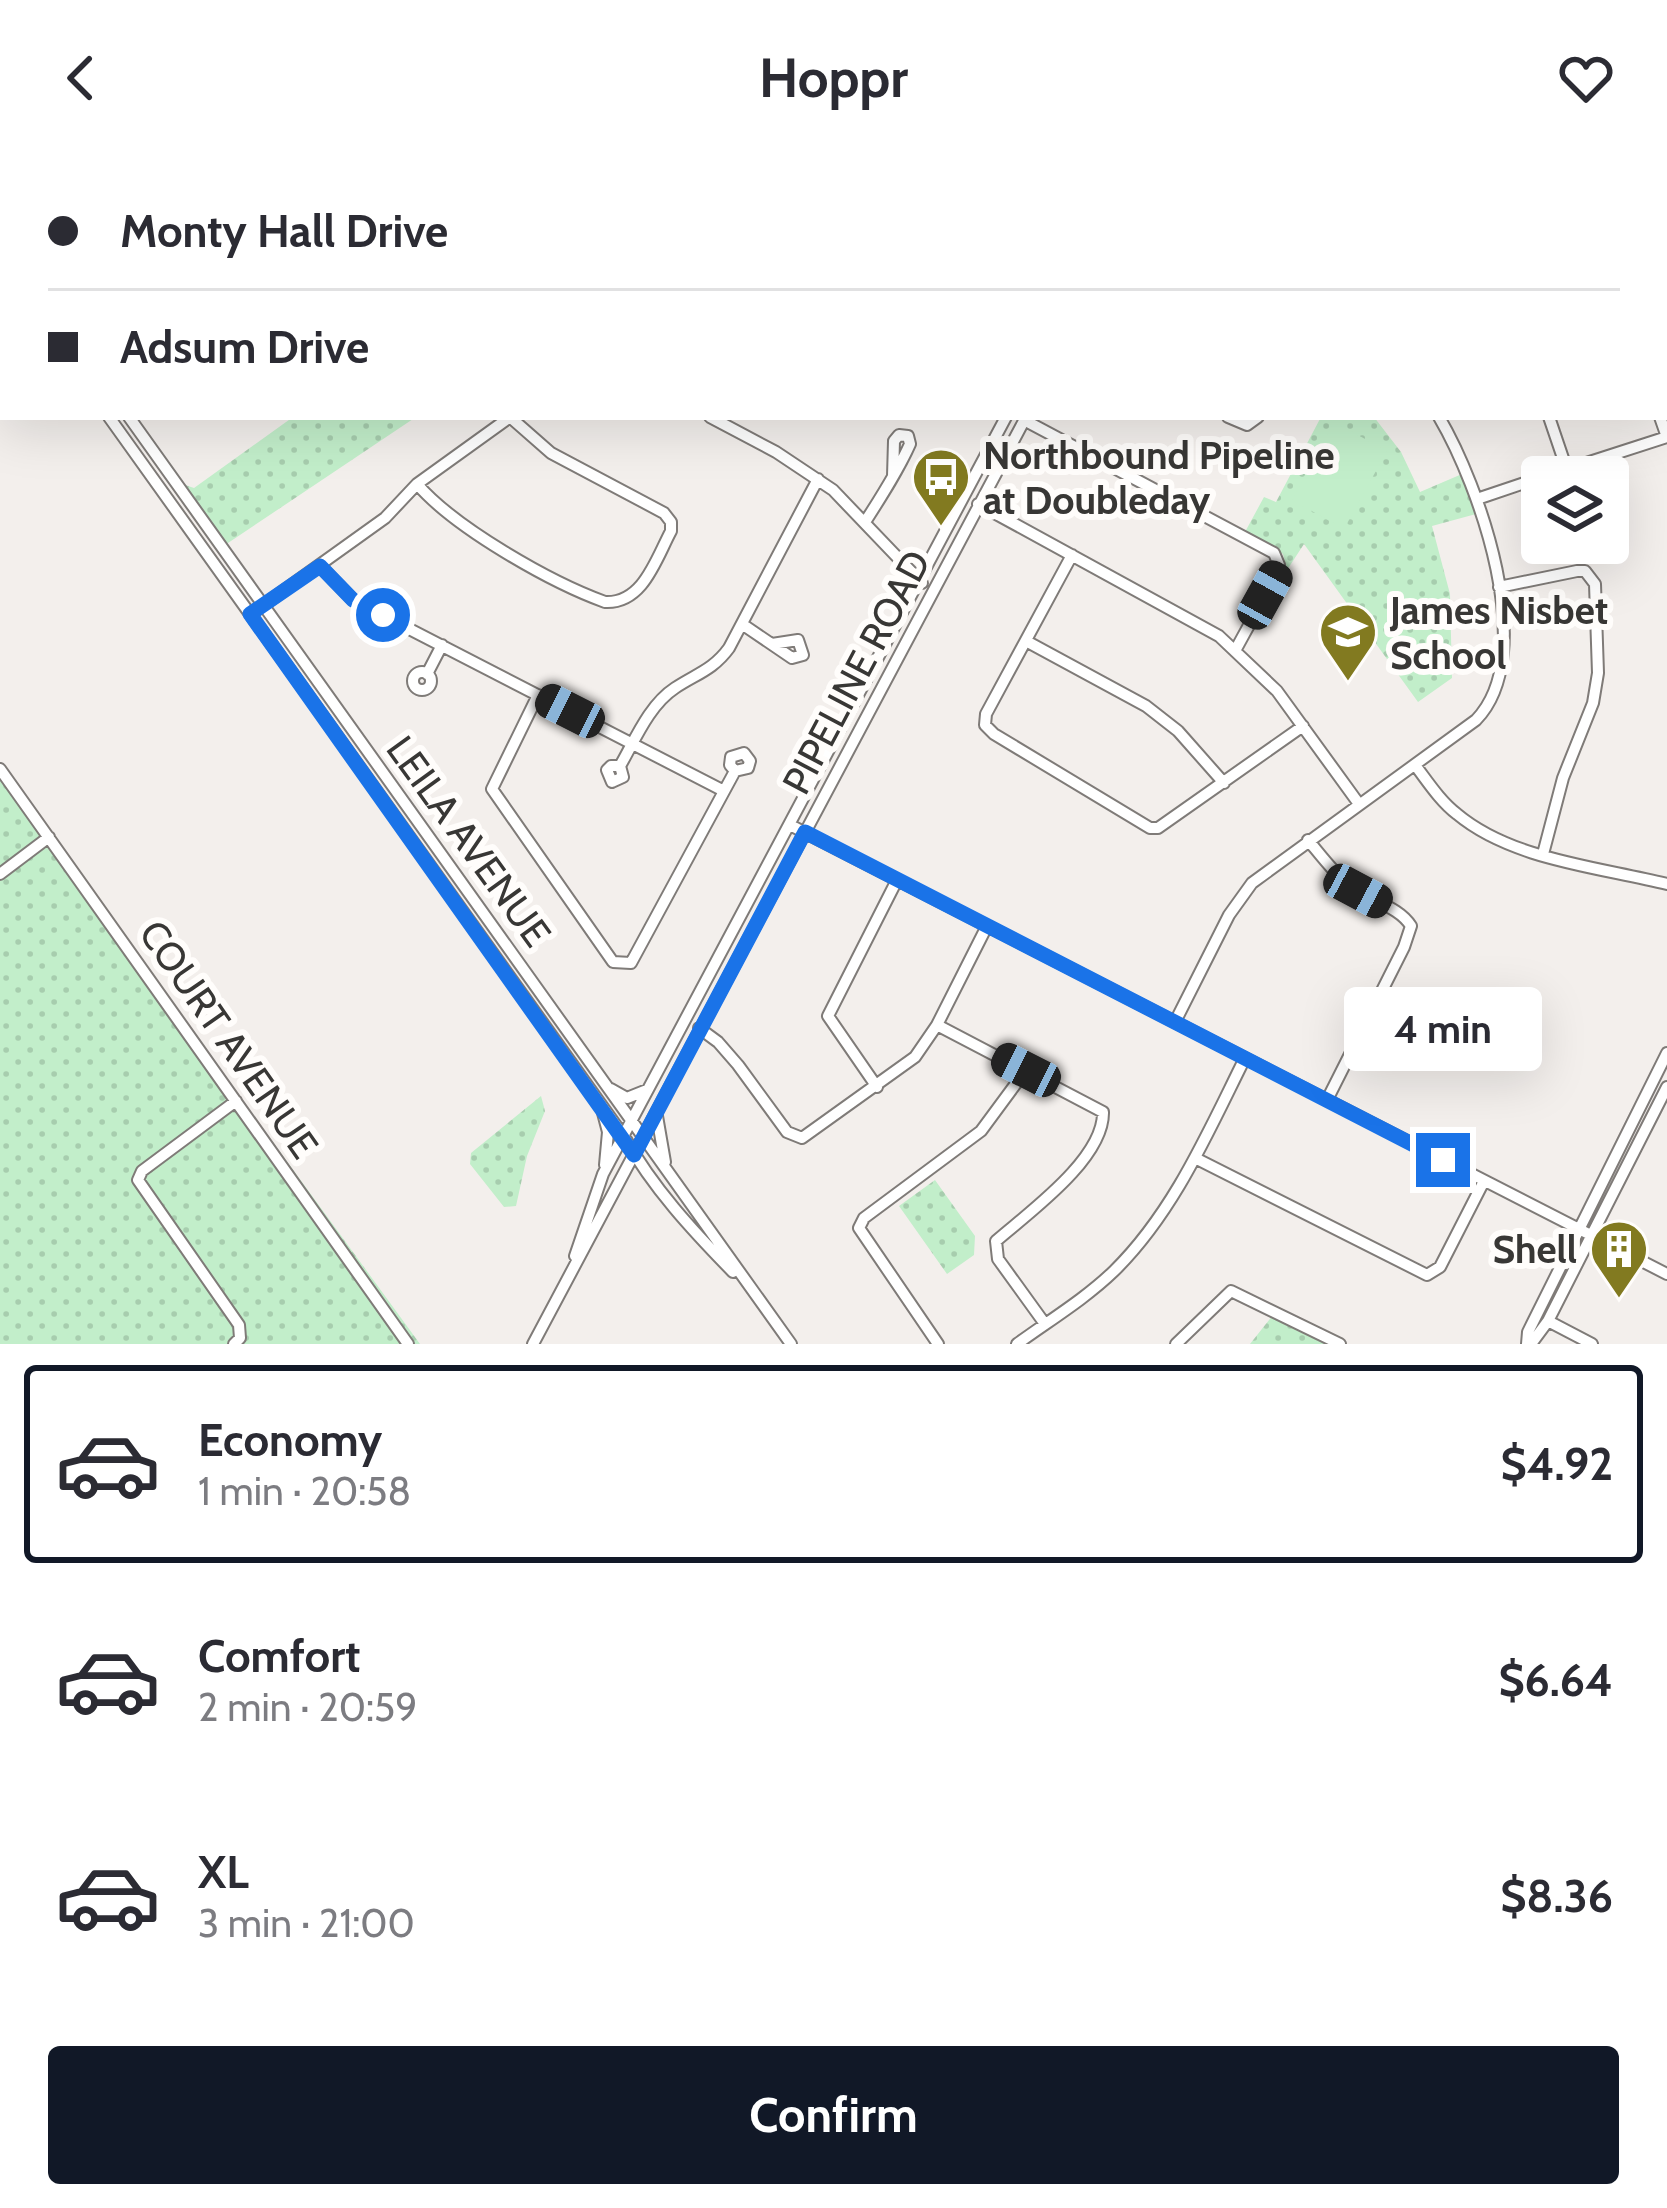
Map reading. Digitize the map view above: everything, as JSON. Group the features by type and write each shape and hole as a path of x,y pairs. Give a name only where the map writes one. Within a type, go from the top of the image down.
{"street":[{"name":"LEILA AVENUE","path":"111,420 668,1203 760,1300"},
{"name":"LEILA AVENUE","path":"131,420 791,1344"},
{"path":"250,614 385,518 416,484 506,420"},
{"path":"416,484 470,531 595,599 617,603 627,599 648,573 671,522 664,513 538,446 513,420"},
{"path":"715,420 818,479 934,591"},
{"name":"PIPELINE ROAD","path":"570,1273 603,1174 1004,420"},
{"name":"PIPELINE ROAD","path":"532,1344 1024,420"},
{"path":"1029,420 1274,553 1277,574 1236,650"},
{"path":"1175,1022 1238,902 1260,875 1476,721 1493,697 1502,661 1499,587 1477,499 1440,420"},
{"path":"1550,420 1562,456"},
{"path":"1609,456 1667,437"},
{"path":"865,522 893,476"},
{"path":"620,766 656,706 676,687 719,662 818,479"},
{"path":"1477,499 1521,484"},
{"path":"964,497 1188,616 1236,650 1276,691 1359,804"},
{"path":"1072,555 986,714 986,725 994,734 1150,828 1165,825 1303,726"},
{"path":"320,566 353,600 724,791"},
{"path":"1499,587 1577,571 1585,571 1595,584 1598,659 1593,704 1563,778 1544,854"},
{"path":"742,625 772,644"},
{"path":"1026,641 1147,706 1178,731 1224,783"},
{"path":"427,674 442,645"},
{"path":"538,695 492,789 613,962 631,963 735,772"},
{"path":"1414,765 1469,823 1509,844 1667,884"},
{"name":"COURT AVENUE","path":"0,769 408,1344"},
{"path":"790,825 1667,1274"},
{"path":"0,874 49,837"},
{"path":"1308,840 1335,873 1411,926 1327,1100"},
{"path":"877,1087 828,1016 897,880"},
{"path":"686,1021 728,1054 792,1136 802,1138 915,1057 937,1025 987,926"},
{"path":"937,1025 1103,1112 1104,1120 1074,1170 1036,1211 996,1241 998,1259 1045,1324"},
{"path":"1529,1344 1548,1321 1667,1053"},
{"path":"1017,1344 1091,1290 1132,1252 1195,1158 1245,1058"},
{"path":"938,1344 859,1228 864,1218 981,1131 1026,1070"},
{"path":"606,1085 627,1098 650,1088"},
{"path":"1529,1344 1528,1332 1667,1088"},
{"path":"234,1344 240,1338 239,1325 138,1180 142,1171 236,1101"},
{"path":"601,1104 608,1132 603,1174"},
{"path":"657,1112 659,1146 667,1172"},
{"path":"1635,1118 1646,1127"},
{"path":"1195,1158 1427,1275 1441,1267 1484,1181"},
{"path":"1176,1344 1231,1291 1340,1344"},
{"path":"1548,1321 1592,1344"}],"green space":[{"path":"289,420 412,420 225,545 182,484 194,488"},
{"path":"1319,420 1376,420 1401,452 1420,492 1462,474 1476,514 1432,526 1450,594 1452,678 1418,702 1304,544 1287,570 1283,554 1245,532 1264,497 1276,502"},
{"path":"1334,422 1387,451 1344,529 1292,500"},
{"path":"0,768 420,1344 0,1344"},
{"path":"541,1096 545,1111 527,1156 516,1206 504,1207 470,1164 471,1153"},
{"path":"935,1180 975,1236 974,1255 947,1274 899,1206"},
{"path":"1273,1315 1330,1344 1250,1344"}],"place":[{"name":"Northbound Pipeline at Doubleday","path":"941,528"},
{"name":"James Nisbet School","path":"1348,683"},
{"name":"Shell","path":"1619,1300"}],"route":[{"path":"383,615 353,600 320,566 250,614 634,1155 805,832 1443,1160"}]}
